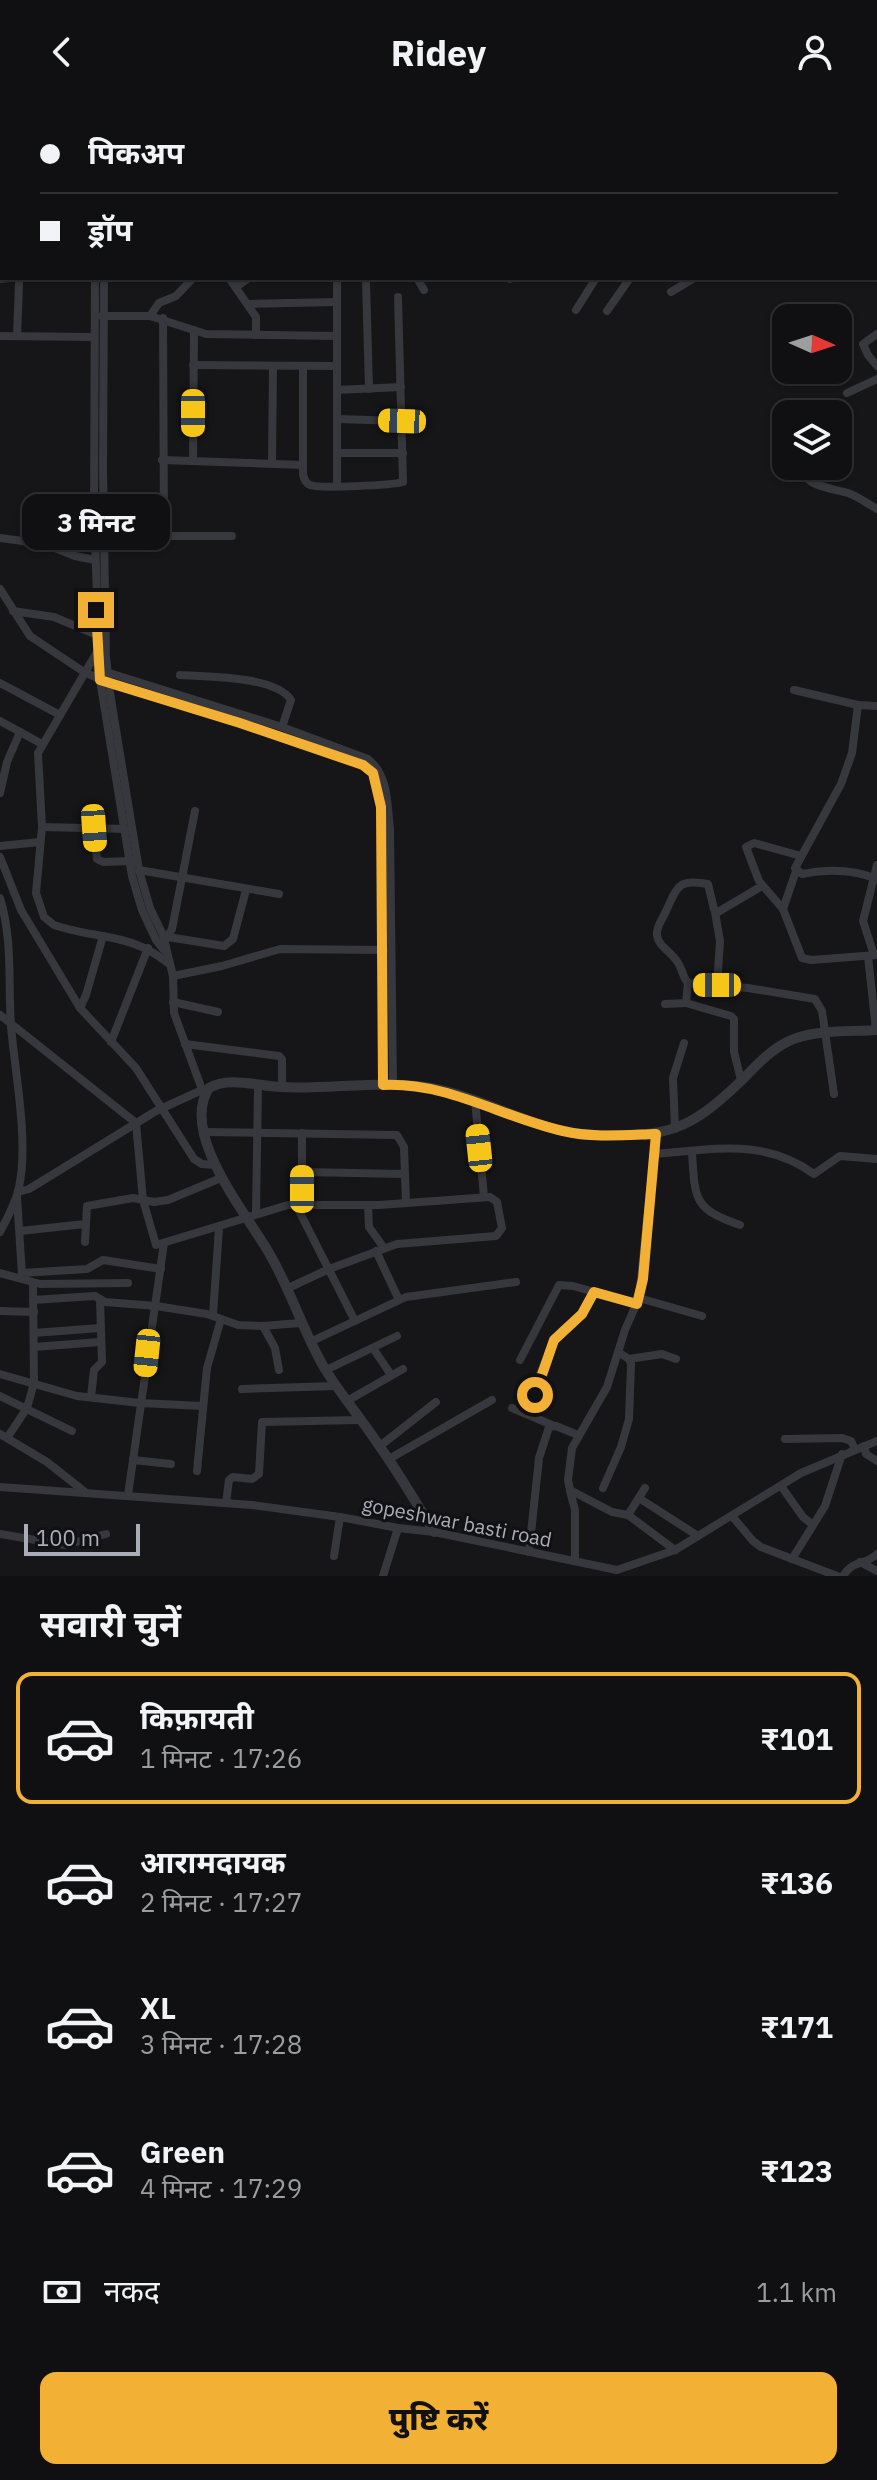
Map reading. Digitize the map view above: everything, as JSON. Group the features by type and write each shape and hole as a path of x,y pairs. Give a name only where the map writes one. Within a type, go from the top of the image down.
{"street":[{"path":"95,280 98,651 139,870 150,908 166,943 173,976 173,1002 203,1092 205,1132 214,1165 251,1215 300,1323 326,1370 389,1459 434,1532"},
{"path":"104,280 104,676 130,861 142,910 156,940 166,943 228,945 233,939 246,890"},
{"path":"150,316 159,303 176,296 191,280"},
{"path":"231,280 256,317 256,335"},
{"path":"236,287 246,280"},
{"path":"418,280 424,290"},
{"path":"576,310 595,280"},
{"path":"607,311 629,280"},
{"path":"671,292 691,280"},
{"path":"15,281 17,336"},
{"path":"337,281 337,486"},
{"path":"366,281 369,389"},
{"path":"303,366 303,475 310,485 400,484 404,479 398,297"},
{"path":"248,304 337,302"},
{"path":"102,316 163,318 206,334 337,336"},
{"path":"163,318 164,536"},
{"path":"193,461 194,330"},
{"path":"877,334 863,344 877,366"},
{"path":"0,336 94,337"},
{"path":"193,365 337,366"},
{"path":"272,463 273,366"},
{"path":"847,393 877,379"},
{"path":"337,390 401,387"},
{"path":"337,419 402,421"},
{"path":"337,453 403,453"},
{"path":"162,460 303,465"},
{"path":"811,480 854,496 877,509"},
{"path":"105,540 232,536"},
{"path":"0,538 45,544 95,560"},
{"path":"0,589 30,636 84,672 282,727 368,759 378,767 386,787 392,891 388,1084"},
{"path":"13,611 54,617 97,635"},
{"path":"98,651 42,744 37,761 42,827 36,893 44,917 54,925 135,942 168,963"},
{"path":"180,675 256,682 285,692 291,700 282,727"},
{"path":"104,676 368,768 377,783 381,807 388,1084"},
{"path":"0,683 60,715"},
{"path":"794,690 858,705 877,706"},
{"path":"783,909 796,865 841,784 852,753 858,705"},
{"path":"0,721 42,744"},
{"path":"0,793 3,765 20,732"},
{"path":"166,943 172,929 195,811"},
{"path":"42,827 125,829"},
{"path":"94,828 97,859 103,862 130,861"},
{"path":"0,846 40,842"},
{"path":"801,856 754,843 748,844 746,851 762,886 783,909 802,958 873,955"},
{"path":"0,857 21,910 80,1008 136,1068 194,1159 198,1163 214,1165"},
{"path":"0,1232 17,1194 163,1107 203,1092 216,1083 282,1087 388,1084 428,1087 563,1131 594,1135 656,1134 697,1120 784,1043 797,1037 825,1033 876,1030 873,955 863,921 877,865"},
{"path":"139,870 279,894"},
{"path":"796,871 802,874 852,872 874,878"},
{"path":"686,1003 688,983 679,963 659,943 657,929 678,886 708,884 720,941 717,985"},
{"path":"715,912 722,911 762,886"},
{"path":"0,898 8,946 21,1140 17,1194 22,1276"},
{"path":"80,1008 103,936"},
{"path":"0,939 8,946"},
{"path":"111,1042 148,948"},
{"path":"173,976 280,949 384,950"},
{"path":"0,965 8,971"},
{"path":"688,983 815,999 822,1011 834,1094"},
{"path":"173,1002 218,1012"},
{"path":"665,1004 686,1003 731,1016 734,1019 734,1052 741,1080"},
{"path":"0,1015 136,1123 143,1200 154,1244 219,1228 251,1215 299,1205 368,1205 484,1197 497,1202 502,1228 496,1236 380,1249 286,1289"},
{"path":"675,1129 673,1078 684,1043"},
{"path":"185,1044 279,1056 282,1059 282,1087"},
{"path":"251,1215 258,1085"},
{"path":"475,1100 484,1197"},
{"path":"205,1132 397,1135 404,1147 406,1203"},
{"path":"302,1133 299,1205 355,1321"},
{"path":"575,1560 575,1518 568,1480 570,1458 578,1435 607,1387 638,1301 656,1134"},
{"path":"654,1154 760,1149 784,1156 814,1174 840,1156 877,1159"},
{"path":"692,1152 694,1188 699,1200 716,1217 740,1225"},
{"path":"302,1172 405,1174"},
{"path":"85,1242 87,1206 133,1198 168,1200 221,1178"},
{"path":"368,1205 369,1227 399,1300"},
{"path":"0,1211 10,1212"},
{"path":"20,1231 85,1224"},
{"path":"197,1471 210,1352 217,1317 219,1228"},
{"path":"128,1495 164,1243"},
{"path":"0,1273 22,1276 87,1269 103,1260 161,1269"},
{"path":"22,1276 33,1284 128,1283"},
{"path":"310,1342 399,1300 423,1293 516,1282"},
{"path":"33,1284 34,1383 27,1408 4,1436 47,1462 85,1492"},
{"path":"520,1360 559,1285 702,1316"},
{"path":"529,1415 540,1374 554,1340 582,1314 594,1292"},
{"path":"33,1300 92,1296 105,1302 156,1306 217,1317 238,1325 300,1323"},
{"path":"91,1397 94,1370 102,1362 100,1299"},
{"path":"0,1311 34,1312"},
{"path":"263,1326 275,1348 279,1370"},
{"path":"34,1333 100,1328"},
{"path":"326,1370 397,1336"},
{"path":"34,1347 100,1342"},
{"path":"373,1348 391,1375"},
{"path":"618,1352 629,1359 656,1354 676,1359"},
{"path":"603,1488 629,1419 629,1359"},
{"path":"347,1401 403,1369"},
{"path":"0,1374 91,1397 203,1406"},
{"path":"242,1389 337,1386"},
{"path":"0,1396 72,1431"},
{"path":"389,1459 492,1400"},
{"path":"380,1446 436,1402"},
{"path":"512,1408 578,1435"},
{"path":"226,1503 229,1480 233,1477 252,1479 259,1474 262,1422 360,1420"},
{"path":"529,1552 539,1458 552,1425"},
{"path":"785,1439 842,1438 851,1441 877,1461"},
{"name":"gopeshwar basti road","path":"0,1487 226,1503 340,1517 575,1560 615,1573 675,1550 815,1465 877,1441"},
{"path":"792,1559 825,1506 842,1454"},
{"path":"133,1460 171,1464"},
{"path":"781,1486 803,1517 813,1525"},
{"path":"628,1515 645,1488"},
{"path":"570,1490 612,1512 628,1515 675,1550"},
{"path":"642,1500 698,1536"},
{"path":"732,1516 753,1541 840,1576 859,1561 868,1561 877,1554"},
{"path":"334,1556 340,1517"},
{"path":"383,1576 398,1528"},
{"path":"0,1534 65,1545 106,1534"},
{"path":"859,1561 877,1571"}],"route":[{"path":"96,610 100,680 323,750 363,765 373,773 381,807 383,1085 446,1091 534,1123 576,1134 656,1134 643,1279 637,1304 594,1292 582,1314 554,1340 535,1395"}]}
